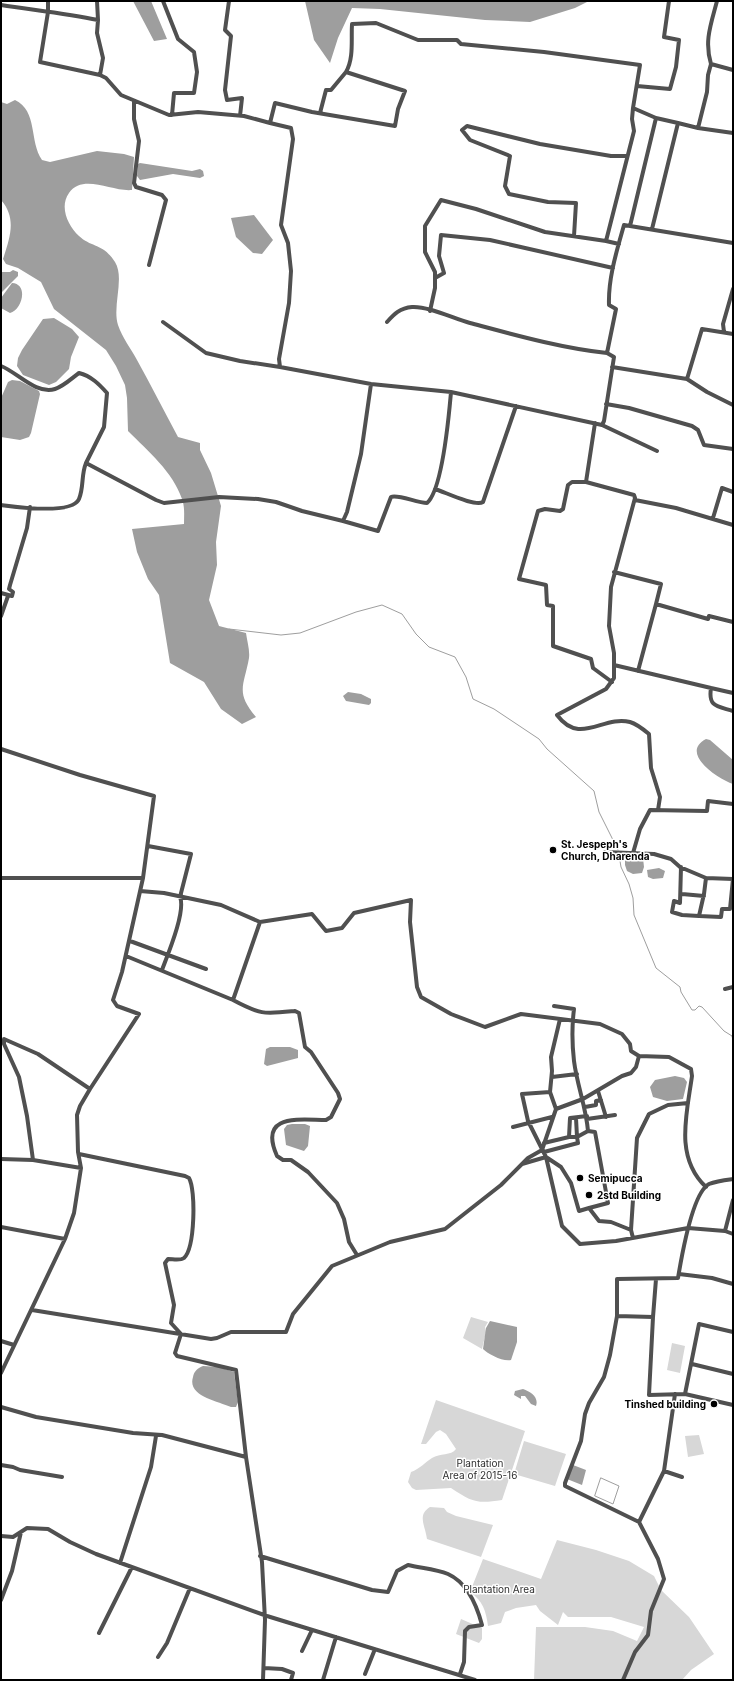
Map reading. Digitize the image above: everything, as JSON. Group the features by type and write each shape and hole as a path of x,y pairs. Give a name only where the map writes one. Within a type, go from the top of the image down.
{"street":[{"path":"48,1 48,12 40,62 100,75 106,78 121,95 172,115 198,112 240,116 291,128 293,139 281,225 288,243 291,271 289,303 279,359 280,367"},
{"path":"97,1 97,33 103,58 100,75"},
{"path":"163,1 178,39 194,52 197,72 194,93 174,93 172,115"},
{"path":"229,1 225,30 231,36 225,90 227,100 242,98 240,116"},
{"path":"637,86 670,89 676,67 679,40 664,37 669,1"},
{"path":"698,128 707,92 708,75 711,64 707,50 710,25 717,1"},
{"path":"1,5 98,20"},
{"path":"320,113 326,90 331,90 350,65 352,24 376,23 418,40 457,40 461,44 544,52 640,65 632,119 634,131 606,242"},
{"path":"711,64 733,70"},
{"path":"270,123 276,103 320,113 395,126 398,109 405,91 346,72"},
{"path":"134,101 134,119 139,141 134,183 136,187 162,195 166,200 149,265"},
{"path":"634,108 656,118 698,128 733,133"},
{"path":"630,226 656,118"},
{"path":"652,229 678,123"},
{"path":"574,236 576,203 548,202 509,194 505,186 510,156 470,140 462,130 467,126 540,144 611,156 627,156"},
{"path":"430,310 435,288 435,272 425,252 425,226 441,200 476,209 546,232 619,244"},
{"path":"607,353 616,309 609,305 609,296 613,268 624,225 733,242"},
{"path":"435,278 444,273 439,256 441,235 490,240 613,268"},
{"path":"724,332 723,324 733,289"},
{"path":"387,322 398,310 413,307 430,310 468,323 561,346 607,353 614,357 604,421 602,425"},
{"path":"163,322 206,353 240,361 371,384 451,392 595,423 658,451"},
{"path":"687,379 702,329 733,334"},
{"path":"1,366 32,384 50,390 55,389 79,374 92,378 107,393 104,427 83,469 82,487 76,504 55,509 1,505"},
{"path":"612,367 687,379 707,392 733,405"},
{"path":"343,521 347,512 361,454 371,384"},
{"path":"86,463 164,503 186,499 219,497 276,502 302,511 378,531 391,497 395,495 415,502 427,503 435,489 447,435 451,392"},
{"path":"606,404 629,408 692,426 698,430 704,445 733,449"},
{"path":"435,489 472,503 478,504 483,502 516,406"},
{"path":"586,482 595,423"},
{"path":"612,682 593,668 590,658 554,646 552,606 547,605 546,585 519,579 538,511 546,509 560,511 563,509 568,485 572,482 586,482 624,491 634,494 635,500 611,587 609,626 614,665 612,682 606,689 557,715 562,721 574,728 584,730 617,721 625,721 636,724 649,734 651,768 660,797 658,810"},
{"path":"713,518 722,488 733,492"},
{"path":"635,500 676,508 733,525"},
{"path":"1,593 12,596 13,592 9,589 27,528 30,507"},
{"path":"614,572 661,584 638,672"},
{"path":"1,616 8,596"},
{"path":"656,604 708,619 709,616 733,622"},
{"path":"614,665 638,672 733,693"},
{"path":"711,688 711,703 733,711"},
{"path":"1,749 154,796 150,813 148,846 143,878 130,941 113,1000 117,1006 139,1014 90,1089 77,1115 78,1154 81,1168 74,1213 32,1310 1,1373"},
{"path":"633,853 646,816 650,810 707,811 708,801 733,804"},
{"path":"148,846 191,854 180,897 182,902 168,954 162,970"},
{"path":"605,852 654,854 671,859 681,867 706,878 733,879 730,909 722,909 721,918 682,915 672,912 674,901 680,902 682,894 681,867"},
{"path":"1,878 143,878"},
{"path":"698,916 704,896 706,878"},
{"path":"140,891 221,905 260,922 312,914 326,931 342,928 354,913 411,900 410,922 417,987 421,997 451,1014 486,1027 521,1014 572,1020 610,1027 622,1034 630,1044 631,1051 639,1056 669,1057 691,1070 692,1076 684,1134 688,1157 698,1179 706,1187"},
{"path":"682,894 704,896"},
{"path":"232,1000 260,922"},
{"path":"130,941 206,969"},
{"path":"126,956 232,1000 254,1011 264,1014 295,1011 299,1013 305,1047 311,1052 338,1093 340,1100 331,1117 326,1120 284,1120 276,1126 272,1137 276,1156 283,1160 292,1160 308,1172 337,1203 344,1219 349,1242 357,1256"},
{"path":"725,989 733,987"},
{"path":"554,1006 574,1009 572,1020 574,1062 584,1099 588,1131"},
{"path":"556,1109 550,1092 552,1057 560,1019"},
{"path":"33,1160 27,1116 19,1077 4,1044 4,1039 38,1054 90,1089"},
{"path":"544,1153 544,1143 556,1109 584,1099 622,1076 631,1073 636,1067 639,1056"},
{"path":"552,1077 577,1074"},
{"path":"598,1091 606,1117"},
{"path":"550,1092 522,1094 529,1123 544,1153 562,1226 580,1244 633,1238 688,1228 725,1231 733,1234"},
{"path":"585,1107 596,1105 596,1101 601,1100"},
{"path":"633,1238 631,1230 636,1138 649,1114 668,1105 688,1103"},
{"path":"569,1137 570,1118 606,1117 615,1115"},
{"path":"513,1127 552,1117"},
{"path":"32,1310 214,1339 231,1332 286,1332 293,1314 332,1266 390,1242 445,1229 501,1185 528,1158 578,1143 576,1118"},
{"path":"544,1143 569,1137 577,1137 588,1131 595,1132 608,1203 579,1211 571,1182 561,1167 544,1153"},
{"path":"522,1164 544,1153"},
{"path":"78,1154 189,1178 191,1182 191,1195 194,1211 190,1242 185,1257 181,1259 168,1259 165,1263 174,1305 171,1323 181,1334"},
{"path":"1,1158 33,1160 81,1168"},
{"path":"623,1680 635,1652 648,1635 651,1611 664,1578 658,1559 639,1522 565,1486 581,1441 585,1414 589,1403 604,1377 610,1355 617,1316 618,1278 678,1278 688,1228 698,1198 706,1187 725,1180 733,1179"},
{"path":"725,1231 733,1200"},
{"path":"589,1208 599,1221 611,1222 631,1230"},
{"path":"1,1227 64,1239"},
{"path":"679,1274 712,1278 733,1284"},
{"path":"656,1279 649,1395 685,1394 733,1405"},
{"path":"617,1316 653,1317"},
{"path":"685,1394 699,1324 733,1332"},
{"path":"181,1334 175,1353 177,1356 236,1370 246,1457 260,1556 264,1615 263,1680"},
{"path":"1,1341 14,1345"},
{"path":"692,1364 733,1374"},
{"path":"639,1522 664,1471 674,1394"},
{"path":"1,1407 36,1417 156,1436 162,1435 246,1457"},
{"path":"120,1563 151,1467 156,1436"},
{"path":"1,1464 20,1470 62,1477"},
{"path":"664,1471 682,1477"},
{"path":"1,1536 13,1536 27,1528 48,1529 70,1542 120,1563 264,1615 460,1674 474,1680"},
{"path":"1,1600 12,1570 21,1532"},
{"path":"260,1556 377,1591 388,1592 397,1572 408,1565 448,1574 465,1587 476,1604 482,1625 469,1627 465,1631 464,1662 460,1674"},
{"path":"99,1633 132,1567"},
{"path":"158,1657 167,1643 190,1588"},
{"path":"302,1651 312,1630"},
{"path":"324,1680 336,1637"},
{"path":"365,1674 374,1649"},
{"path":"264,1668 282,1669 293,1673 291,1680"}],"green space":[{"path":"471,1317 488,1322 485,1327 486,1332 482,1349 463,1338"},
{"path":"672,1343 685,1346 680,1373 667,1370"},
{"name":"Plantation Area of 2015-16","path":"436,1400 525,1431 502,1500 486,1502 475,1501 451,1488 416,1490 412,1488 408,1482 411,1472 432,1458 438,1455 451,1453 456,1449 446,1434 440,1430 436,1432 426,1444 421,1444"},
{"path":"699,1435 704,1454 688,1457 685,1436"},
{"path":"524,1441 566,1454 555,1486 514,1474"},
{"name":"Plantation Area of 2015-16","path":"430,1507 444,1508 447,1512 456,1516 493,1525 481,1557 427,1539 423,1517 426,1510"},
{"name":"Plantation Area","path":"557,1540 596,1550 629,1561 654,1576 661,1590 689,1617 714,1654 691,1670 682,1680 534,1680 536,1627 585,1627 613,1631 637,1641 644,1627 611,1617 568,1617 563,1612 558,1625 540,1611 536,1605 516,1608 505,1612 501,1623 488,1626 481,1603 470,1592 483,1559 541,1579"},
{"path":"461,1619 482,1628 482,1639 479,1643 456,1634"}],"shaded area":[{"path":"133,1 151,1 167,39 154,41"},
{"path":"305,1 589,1 575,8 530,22 485,20 380,9 352,8 338,38 330,63 314,40"},
{"path":"15,100 27,111 38,152 42,160 50,162 97,151 124,154 134,157 132,190 82,184 75,187 66,198 66,216 71,227 79,236 102,249 111,256 115,262 119,276 116,309 118,325 178,437 200,443 200,450 211,473 221,506 216,542 217,565 209,600 219,626 246,633 249,658 243,682 243,695 249,708 256,717 242,724 221,709 204,682 170,663 159,595 148,579 137,552 132,529 184,524 184,505 173,480 152,454 128,431 125,385 116,366 106,350 54,309 41,282 18,268 6,264 3,259 10,236 11,221 6,207 1,200 1,102 7,104"},
{"path":"140,163 192,171 200,169 203,171 204,176 200,178 173,174 140,180 137,176 138,164"},
{"path":"254,215 273,240 262,254 253,253 236,237 231,218"},
{"path":"13,270 18,272 18,276 1,293 1,272 10,272"},
{"path":"12,283 17,284 21,288 22,297 18,307 10,313 1,308 1,298"},
{"path":"54,318 72,329 79,337 71,357 69,369 56,382 49,385 23,375 17,366 18,358 22,350 43,319"},
{"path":"12,380 20,381 39,391 40,394 31,433 29,437 20,440 1,437 1,398 8,382"},
{"path":"348,692 361,694 371,699 371,703 369,705 346,701 343,696"},
{"path":"706,739 710,740 733,760 733,784 711,771 699,758 697,751 699,745"},
{"path":"627,856 640,856 643,858 644,867 642,873 633,874 627,871 625,858"},
{"path":"659,868 665,871 663,878 653,879 648,877 647,870"},
{"path":"270,1047 290,1047 298,1050 298,1058 267,1066 264,1064 266,1049"},
{"path":"675,1076 684,1078 687,1082 683,1099 667,1101 653,1097 650,1087 655,1080"},
{"path":"305,1124 310,1126 308,1146 304,1151 286,1145 284,1129 287,1125"},
{"path":"490,1321 517,1327 517,1342 511,1360 504,1360 496,1357 483,1349 486,1328"},
{"path":"203,1366 219,1367 234,1372 238,1402 236,1407 231,1407 204,1397 194,1389 192,1383 194,1373"},
{"path":"523,1389 535,1397 537,1403 536,1406 531,1404 525,1396 521,1396 521,1399 514,1395 515,1391"},
{"path":"573,1465 586,1470 582,1485 567,1479"}],"waterway":[{"path":"229,629 281,635 300,633 356,612 382,605 402,614 416,634 429,647 455,657 466,677 473,699 494,709 539,739 547,749 594,791 599,812 618,850"},
{"path":"619,855 621,867 629,884 633,898 634,915 656,968 680,987 681,992 692,1010 695,1010 699,1006 702,1007 724,1031 732,1036 733,1040"},
{"path":"601,1478 619,1486 613,1504 595,1496 601,1478"}],"place":[{"name":"St. Jespeph's Church, Dharenda","path":"553,850"},
{"name":"Semipucca","path":"580,1178"},
{"name":"2std Building","path":"589,1195"},
{"name":"Tinshed building","path":"714,1404"}]}
